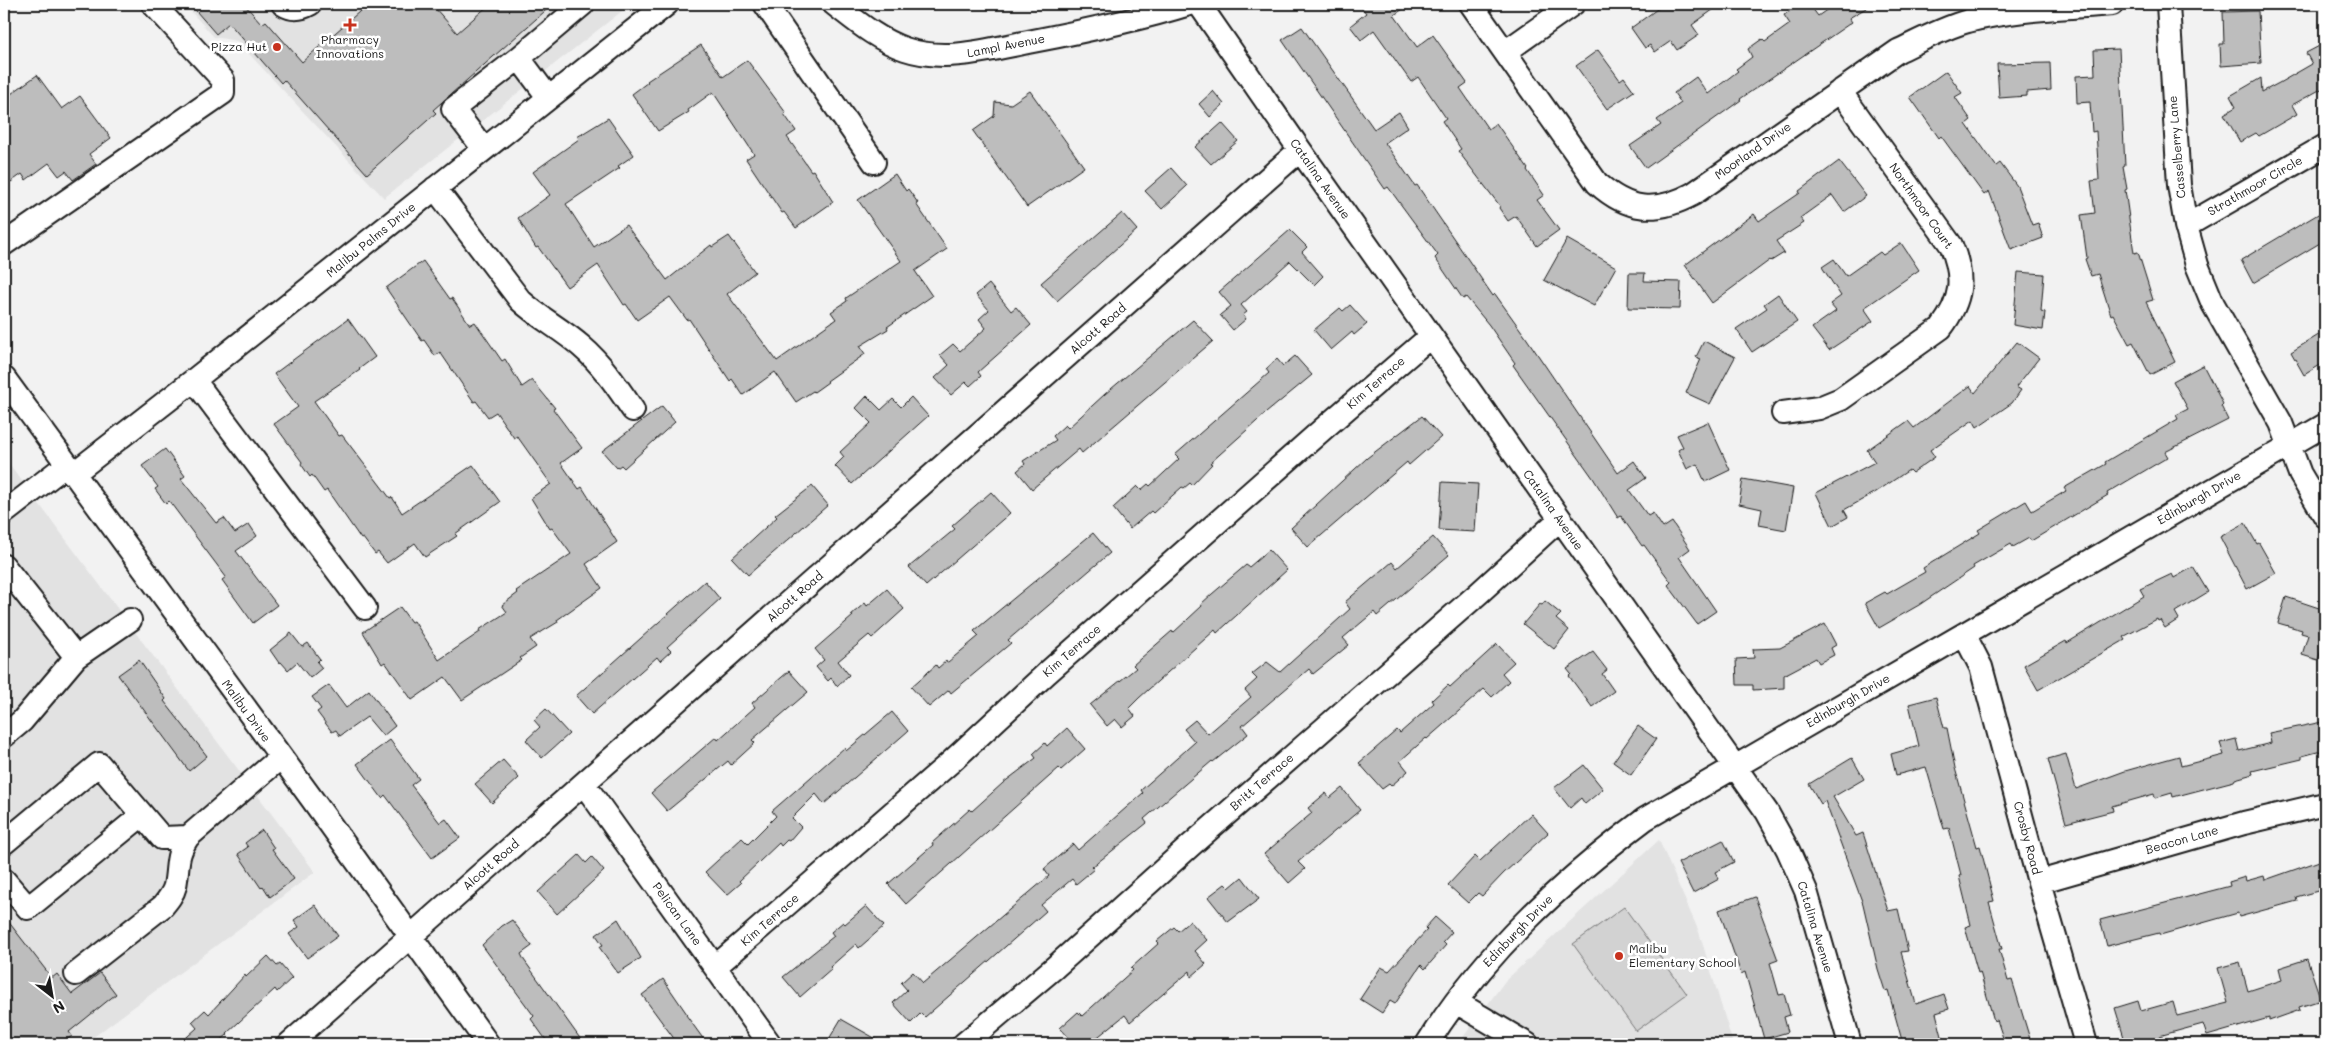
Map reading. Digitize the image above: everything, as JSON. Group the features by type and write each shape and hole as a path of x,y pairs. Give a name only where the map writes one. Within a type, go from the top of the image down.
{"street":[{"path":"4,244 223,93 224,80 152,4"},
{"path":"283,4 298,9 310,4"},
{"path":"484,149 453,109 519,58 583,4"},
{"name":"Malibu Palms Drive","path":"4,513 70,469 194,380 667,4"},
{"path":"765,4 874,162"},
{"name":"Lampl Avenue","path":"834,4 862,26 886,41 905,49 934,55 959,55 1083,31 1154,15 1189,4"},
{"name":"Catalina Avenue","path":"1199,4 1771,819 1788,850 1806,891 1850,1044"},
{"name":"Moorland Drive","path":"1471,4 1597,183 1611,195 1641,207 1659,207 1677,203 1898,51 1932,34 1967,22 1996,15 2112,4"},
{"path":"1504,52 1574,4"},
{"name":"Casselberry Lane","path":"2168,4 2179,185 2186,226 2197,265 2213,304 2281,423 2300,474 2325,516"},
{"path":"519,58 548,97"},
{"name":"Northmoor Court","path":"1783,413 1820,408 1841,399 1941,328 1951,314 1959,294 1960,276 1958,262 1951,245 1840,91"},
{"name":"Strathmoor Circle","path":"2186,226 2325,146"},
{"name":"Alcott Road","path":"289,1044 1300,150"},
{"path":"435,188 520,300 536,316 582,347 614,383 633,410"},
{"name":"Kim Terrace","path":"715,968 952,761 1047,673 1323,429 1432,336"},
{"name":"Malibu Drive","path":"4,378 488,1044"},
{"path":"194,380 364,608"},
{"name":"Edinburgh Drive","path":"1427,1044 1456,1002 1507,941 1548,899 1600,854 1645,819 2325,426"},
{"name":"Britt Terrace","path":"964,1044 1054,968 1560,519"},
{"path":"4,566 76,657"},
{"path":"4,736 22,721 76,657 130,620"},
{"name":"Crosby Road","path":"1964,634 1981,667 2039,882 2086,1044"},
{"path":"76,974 163,906 173,893 176,860 180,849 188,837 280,757"},
{"path":"4,843 99,764 162,838 188,837"},
{"name":"Pelican Lane","path":"584,784 770,1044"},
{"name":"Beacon Lane","path":"2039,882 2226,828 2325,804"},
{"path":"4,880 28,908 142,815"},
{"path":"1456,1002 1527,1044"}],"shaded area":[{"path":"184,4 631,4 384,198 237,41 214,37"},
{"path":"4,457 315,872 84,1044 4,1044"},
{"name":"Malibu Elementary School","path":"1659,840 1699,932 1733,1044 1458,1044 1505,981"},
{"path":"1624,907 1687,994 1636,1031 1573,944"}],"building":[{"path":"190,4 244,4 262,24 266,21 302,62 368,4 407,4 434,7 457,33 490,4 553,4 433,110 436,113 367,174 284,80 281,83 229,23 216,34"},
{"path":"1359,4 1411,4 1394,15 1417,47 1433,35 1467,83 1460,88 1488,129 1496,123 1528,169 1544,195 1537,200 1559,230 1537,246 1516,216 1508,221 1499,208 1500,206 1458,151 1461,149 1442,121 1446,118 1418,77 1411,82 1374,30 1361,40 1350,26 1366,13"},
{"path":"1664,4 1721,4 1692,25 1699,35 1677,50 1671,41 1655,52 1650,45 1645,48 1631,28"},
{"path":"1800,4 1809,4 1818,16 1835,4 1873,4 1849,18 1852,22 1740,99 1646,168 1630,146 1661,125 1657,120 1681,103 1674,93 1696,77 1708,94 1738,71 1736,69 1752,57 1748,49 1762,39 1765,42 1790,24 1784,15"},
{"path":"2258,11 2261,63 2221,66 2220,44 2224,44 2223,12"},
{"path":"1302,27 1374,129 1399,112 1408,127 1385,143 1415,186 1417,185 1493,296 1495,294 1525,336 1618,473 1634,461 1646,478 1629,490 1648,516 1653,513 1663,528 1672,522 1690,549 1679,557 1716,611 1697,624 1668,585 1671,582 1644,545 1642,546 1621,516 1618,518 1593,478 1513,365 1515,363 1489,325 1466,297 1463,299 1435,258 1438,255 1388,187 1385,189 1282,40"},
{"path":"2325,43 2325,87 2292,105 2297,114 2259,136 2256,133 2240,142 2224,114 2236,107 2230,96 2261,78 2262,92 2279,83 2312,64 2306,53"},
{"path":"701,45 723,77 747,60 786,113 784,114 796,131 787,137 811,171 813,170 833,202 796,228 784,212 782,213 746,159 754,154 713,92 688,110 689,112 658,131 632,94 647,81"},
{"path":"2119,49 2125,166 2123,167 2134,253 2138,252 2153,300 2146,302 2175,362 2150,375 2133,342 2129,344 2113,314 2111,315 2098,274 2091,276 2085,259 2087,258 2081,215 2095,213 2091,181 2099,180 2096,131 2092,132 2090,102 2077,103 2076,76 2095,75 2094,50"},
{"path":"1598,50 1620,80 1624,77 1634,91 1607,109 1576,66"},
{"path":"2050,63 2051,90 2027,92 2027,96 1999,98 1997,64"},
{"path":"1946,71 1962,93 1955,97 1971,120 1966,124 1996,166 2000,163 2017,186 2032,225 2038,223 2043,238 2011,250 1989,191 1984,195 1941,136 1939,138 1910,97"},
{"path":"37,75 62,109 80,96 111,138 89,154 96,164 73,180 66,171 59,176 49,163 26,180 22,174 11,182 4,173 4,99"},
{"path":"1030,91 1084,167 1027,207 973,131 994,116 995,102 1011,104"},
{"path":"1213,91 1224,104 1210,117 1199,104"},
{"path":"608,118 634,155 618,166 620,168 566,204 594,247 626,225 667,280 711,245 712,247 729,236 755,272 727,294 777,361 836,319 831,312 847,301 846,298 901,261 858,200 895,174 906,191 908,189 918,203 916,204 947,249 915,271 932,296 887,327 888,329 860,346 865,354 814,392 796,402 775,372 743,395 732,379 730,381 689,319 687,320 670,297 637,320 626,304 624,305 598,265 567,287 538,247 536,248 518,218 550,195 533,172 579,139 577,137"},
{"path":"1222,123 1238,141 1211,164 1195,147"},
{"path":"1839,161 1866,196 1844,212 1832,195 1800,218 1804,223 1776,241 1784,253 1770,260 1712,303 1685,265 1754,214 1759,221 1800,193 1799,191"},
{"path":"1171,168 1187,186 1162,209 1145,191"},
{"path":"2325,210 2325,240 2253,283 2241,260"},
{"path":"1122,213 1137,230 1057,301 1041,283"},
{"path":"1290,230 1307,247 1302,252 1323,276 1314,285 1290,261 1241,305 1247,312 1243,315 1246,319 1233,330 1220,315 1231,306 1219,292"},
{"path":"1567,239 1616,267 1594,306 1544,280"},
{"path":"1901,243 1919,270 1864,308 1873,321 1829,350 1812,328 1836,311 1830,304 1841,296 1822,267 1834,259 1846,276 1880,252 1883,255"},
{"path":"423,261 470,325 475,322 502,361 505,359 522,387 532,380 555,408 553,409 582,448 561,463 579,489 582,487 617,542 586,564 602,588 557,620 558,622 530,639 536,647 520,658 522,660 462,700 445,677 412,700 385,662 382,664 363,632 400,607 411,622 414,621 439,660 507,612 502,605 518,593 516,591 571,554 552,528 550,529 531,498 551,484 517,436 514,438 496,412 488,417 476,401 474,402 440,352 435,356 424,340 422,341 386,288"},
{"path":"2018,272 2044,274 2041,311 2045,312 2043,330 2013,325"},
{"path":"1629,273 1645,273 1644,281 1681,282 1680,309 1628,308"},
{"path":"989,284 1011,311 1016,307 1031,325 978,372 981,376 970,386 966,382 951,395 935,378 949,365 940,355 953,344 960,351 986,328 979,319 989,310 976,295"},
{"path":"1778,294 1797,322 1752,352 1736,329 1767,308 1764,304"},
{"path":"1350,305 1367,324 1354,335 1352,332 1331,350 1314,330 1340,308 1343,311"},
{"path":"348,319 375,357 360,370 314,401 339,436 342,435 390,498 392,497 402,513 473,465 500,502 455,534 457,536 425,557 415,543 387,563 378,552 375,554 363,538 361,539 327,490 324,492 312,475 310,477 301,464 302,462 274,424 298,407 274,374"},
{"path":"1193,320 1213,341 1082,453 1079,449 1032,489 1017,471 1025,464 1023,461 1056,440 1053,436 1065,425 1068,428 1105,394"},
{"path":"2325,331 2325,362 2304,375 2291,352"},
{"path":"1704,341 1735,357 1710,404 1686,393 1701,359 1696,357"},
{"path":"2017,342 2039,358 2016,387 2021,390 2012,403 1977,427 1973,420 1930,450 1935,457 1912,473 1909,470 1844,510 1848,517 1832,526 1816,493 1875,462 1867,450 1908,421 1914,428 1970,386 1975,393"},
{"path":"1295,356 1312,375 1210,463 1212,464 1192,485 1190,483 1184,488 1182,487 1153,513 1151,511 1130,529 1113,508 1137,486 1141,490 1148,484 1150,486 1179,459 1175,455 1269,373 1266,369 1277,359 1283,366"},
{"path":"2203,365 2223,404 2221,406 2228,420 2165,452 2168,457 2031,541 2029,538 2013,547 2011,544 1973,566 1974,568 1919,605 1879,628 1865,603 1885,592 1887,594 1925,572 1923,568 1980,533 1978,530 2026,501 2032,511 2066,491 2064,488 2106,464 2105,462 2178,419 2176,415 2188,409 2173,381"},
{"path":"867,396 881,410 893,399 901,407 911,397 928,416 852,484 835,466 844,457 840,452 871,423 856,408"},
{"path":"662,406 675,422 624,468 621,465 617,468 602,451"},
{"path":"1422,416 1441,437 1409,465 1407,462 1308,547 1291,528 1367,458"},
{"path":"1708,422 1730,470 1705,482 1697,464 1687,469 1678,450 1683,447 1677,435"},
{"path":"165,449 185,476 181,479 216,523 224,518 235,533 249,524 257,536 236,551 277,605 253,623 222,580 226,577 169,501 166,504 155,489 158,487 142,466"},
{"path":"1743,479 1793,488 1786,530 1759,525 1762,509 1739,504"},
{"path":"1442,482 1478,484 1475,532 1439,530"},
{"path":"812,486 828,505 748,575 732,558 777,517 775,515"},
{"path":"991,492 1010,513 926,586 909,567 955,529 952,526"},
{"path":"2245,523 2276,573 2247,589 2220,537"},
{"path":"1093,533 1110,553 1008,640 1011,643 951,693 949,690 929,707 911,687 936,665 938,668 946,661 948,662 979,636 974,631"},
{"path":"1433,537 1449,555 1377,616 1374,612 1343,638 1349,645 1313,674 1309,669 1242,726 1248,734 1212,761 1144,819 1147,823 1092,867 1094,869 1076,884 1072,879 1041,905 1046,911 925,1017 921,1013 911,1023 893,1003 907,990 901,983 913,972 923,983 1049,876 1044,869 1073,844 1078,850 1143,793 1141,790 1195,742 1184,729 1195,720 1208,734 1251,697 1245,690 1257,679 1252,674 1267,662 1280,672 1350,609 1345,602 1392,562 1397,568"},
{"path":"1269,550 1287,570 1217,633 1215,630 1139,698 1129,708 1135,716 1122,727 1115,719 1107,726 1090,705 1136,668 1133,665 1172,631 1173,633 1212,594 1246,565 1249,567"},
{"path":"2193,567 2208,592 2175,612 2179,619 2165,628 2160,620 2158,621 2157,619 2123,637 2125,640 2038,690 2024,665 2066,641 2067,643 2144,596 2140,589 2172,574 2174,578"},
{"path":"705,581 720,599 667,647 671,651 660,661 657,657 592,714 576,696"},
{"path":"887,589 904,609 872,638 869,635 838,661 849,675 837,686 831,678 828,681 816,667 824,660 815,649 865,603 867,606"},
{"path":"2286,597 2325,610 2325,636 2318,660 2302,655 2308,635 2301,633 2302,630 2278,623"},
{"path":"1545,601 1561,614 1556,619 1569,630 1554,649 1523,624 1540,604 1542,605"},
{"path":"1825,624 1836,645 1831,648 1834,655 1819,663 1816,658 1784,675 1784,688 1753,690 1753,685 1737,685 1736,659 1754,658 1753,649 1780,648"},
{"path":"291,633 302,647 308,643 320,659 317,662 322,668 310,678 297,662 288,670 281,662 279,663 270,650"},
{"path":"1497,644 1514,662 1502,673 1509,681 1492,697 1484,689 1426,738 1400,761 1408,771 1391,786 1389,784 1382,789 1359,763 1397,730 1400,733 1434,703 1432,700 1448,685 1450,687"},
{"path":"1593,652 1607,670 1602,674 1614,691 1592,707 1569,676 1571,674 1567,669"},
{"path":"139,660 166,699 164,701 207,756 189,771 118,675"},
{"path":"789,671 808,692 752,740 755,743 731,765 728,761 667,811 651,793 716,737 718,740 755,707 752,703"},
{"path":"329,685 346,708 369,690 395,726 383,736 367,717 340,736 336,730 332,732 317,712 321,709 312,697"},
{"path":"1936,697 1944,728 1947,728 1955,768 1977,847 1980,846 1994,901 1989,902 2002,949 1999,949 2008,981 2012,980 2030,1039 2011,1044 2005,1044 1997,1020 1994,1021 1980,972 1978,973 1965,927 1971,925 1959,876 1961,875 1949,828 1944,829 1926,767 1896,775 1891,754 1919,746 1909,704"},
{"path":"546,709 569,734 542,758 526,740 540,727 534,720"},
{"path":"892,712 908,731 824,804 816,794 792,818 801,827 789,841 787,840 781,846 779,843 727,895 705,872 742,838 748,844 776,816 772,811 844,748 846,751"},
{"path":"2322,722 2325,750 2302,756 2302,759 2252,771 2253,774 2235,779 2234,781 2173,797 2172,793 2155,798 2154,794 2112,806 2113,811 2066,823 2048,759 2066,754 2076,789 2125,771 2179,756 2181,766 2224,755 2220,743 2236,739 2239,751 2271,743 2269,733"},
{"path":"1638,726 1656,739 1631,775 1613,762"},
{"path":"1067,728 1085,749 1061,770 1059,768 906,904 888,884 933,845 932,843 970,809 972,811 1003,783 1036,758 1033,754 1045,743 1047,746"},
{"path":"390,740 419,779 411,785 440,823 446,819 460,838 432,858 385,795 382,798 357,764"},
{"path":"1852,758 1864,779 1833,797 1856,836 1863,833 1888,911 1898,909 1908,951 1901,952 1916,1004 1944,994 1949,1009 1936,1013 1944,1044 1903,1044 1888,990 1885,991 1878,969 1863,904 1825,801 1821,804 1809,784"},
{"path":"503,760 519,778 492,803 475,784"},
{"path":"1584,765 1603,789 1585,804 1581,798 1570,808 1554,788"},
{"path":"1342,788 1360,810 1298,862 1305,869 1289,883 1264,854 1312,813 1308,808 1326,793 1330,798"},
{"path":"1531,814 1548,833 1482,896 1478,893 1468,903 1448,885 1475,856 1480,861"},
{"path":"262,830 274,848 272,849 294,879 270,897 263,886 261,888 238,854 248,847 245,843"},
{"path":"1723,840 1734,862 1715,872 1719,879 1693,893 1678,863"},
{"path":"579,855 586,863 592,857 604,871 557,914 538,892"},
{"path":"2325,859 2325,889 2296,897 2297,901 2239,917 2238,913 2160,935 2159,933 2107,946 2100,920 2230,886 2229,882 2245,877 2246,881 2264,876 2265,880"},
{"path":"1242,877 1259,899 1228,922 1208,897 1225,884 1229,888"},
{"path":"1755,897 1778,960 1770,963 1779,995 1784,994 1790,1015 1784,1017 1788,1032 1764,1039 1745,972 1741,974 1719,910"},
{"path":"315,905 338,936 307,958 289,934 299,927 294,920"},
{"path":"866,906 884,926 859,948 856,944 830,967 832,969 800,997 783,977 834,936 831,932 843,922 845,924"},
{"path":"4,916 52,978 57,974 72,994 100,973 116,994 69,1032 72,1036 61,1044 4,1044"},
{"path":"1435,917 1452,932 1443,942 1446,945 1425,969 1421,965 1395,1004 1390,1001 1382,1013 1360,999 1381,967 1389,971 1427,930 1425,928"},
{"path":"618,919 641,958 618,973 599,947 603,945 596,935"},
{"path":"512,920 532,946 521,954 524,960 584,1044 549,1044 531,1019 534,1016 482,945 502,926"},
{"path":"1190,921 1207,940 1195,951 1206,964 1191,977 1190,971 1130,1022 1125,1015 1089,1044 1075,1044 1060,1028 1078,1012 1082,1016 1133,970 1131,968 1159,943 1157,941 1174,927 1178,931"},
{"path":"268,956 277,966 280,964 292,978 277,992 275,989 217,1044 179,1044 197,1028 192,1022 205,1010 209,1014 245,975 246,977"},
{"path":"2307,959 2321,1000 2299,1007 2300,1010 2269,1021 2269,1018 2207,1036 2203,1024 2159,1036 2160,1040 2149,1044 2126,1044 2115,1008 2138,1001 2141,1011 2173,1002 2177,1016 2228,1003 2218,968 2240,962 2248,991 2282,980 2279,968"},
{"path":"663,979 707,1044 678,1044 642,995"},
{"path":"841,1019 885,1044 838,1044 829,1039"}],"place":[{"name":"Pharmacy Innovations","path":"350,25"},
{"name":"Pizza Hut","path":"277,47"},
{"name":"Malibu Elementary School","path":"1619,956"}]}
